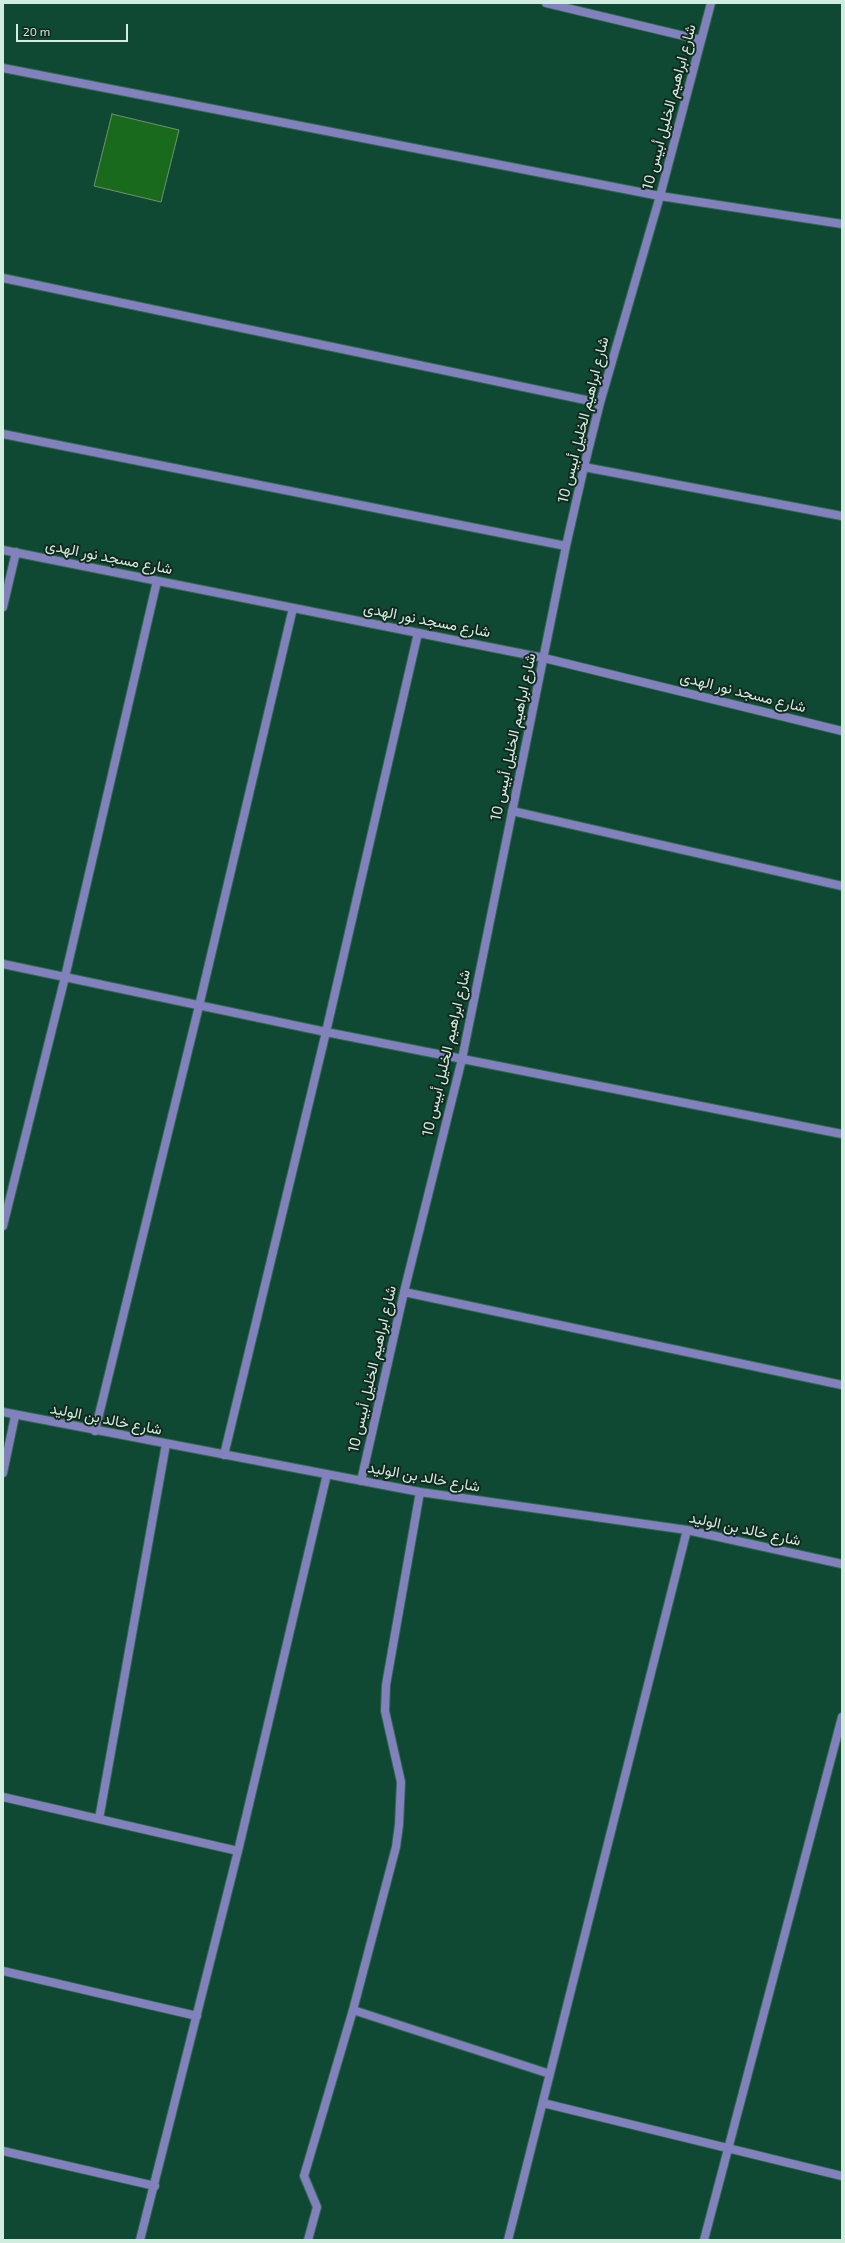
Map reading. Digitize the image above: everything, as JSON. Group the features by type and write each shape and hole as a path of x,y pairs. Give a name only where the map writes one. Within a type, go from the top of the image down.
{"street":[{"path":"546,3 701,40"},
{"name":"شارع ابراهيم الخليل أبيس 10","path":"361,1480 404,1292 462,1059 566,546 584,468 600,403 660,196 710,3"},
{"path":"3,68 660,196 842,224"},
{"path":"3,278 600,403"},
{"path":"3,434 566,546"},
{"path":"584,468 842,516"},
{"name":"شارع مسجد نور الهدى","path":"3,550 544,658 842,731"},
{"path":"3,606 16,552"},
{"path":"3,1226 65,977 157,581"},
{"path":"95,1431 199,1006 293,608"},
{"path":"224,1455 326,1032 418,633"},
{"path":"512,811 842,886"},
{"path":"3,964 326,1032 842,1134"},
{"path":"404,1292 842,1385"},
{"name":"شارع خالد بن الوليد","path":"3,1412 16,1416 420,1492 687,1530 842,1564"},
{"path":"3,1473 16,1416"},
{"path":"99,1819 166,1444"},
{"path":"140,2240 238,1851 327,1474"},
{"path":"308,2240 317,2207 304,2176 354,2010 396,1847 399,1825 401,1782 387,1718 386,1685 420,1492"},
{"path":"508,2240 687,1530"},
{"path":"704,2240 842,1717"},
{"path":"3,1797 238,1851"},
{"path":"3,1971 197,2016"},
{"path":"354,2010 550,2074"},
{"path":"543,2103 842,2176"},
{"path":"3,2151 154,2186"}],"building":[{"path":"112,114 179,130 161,202 94,186"}]}
